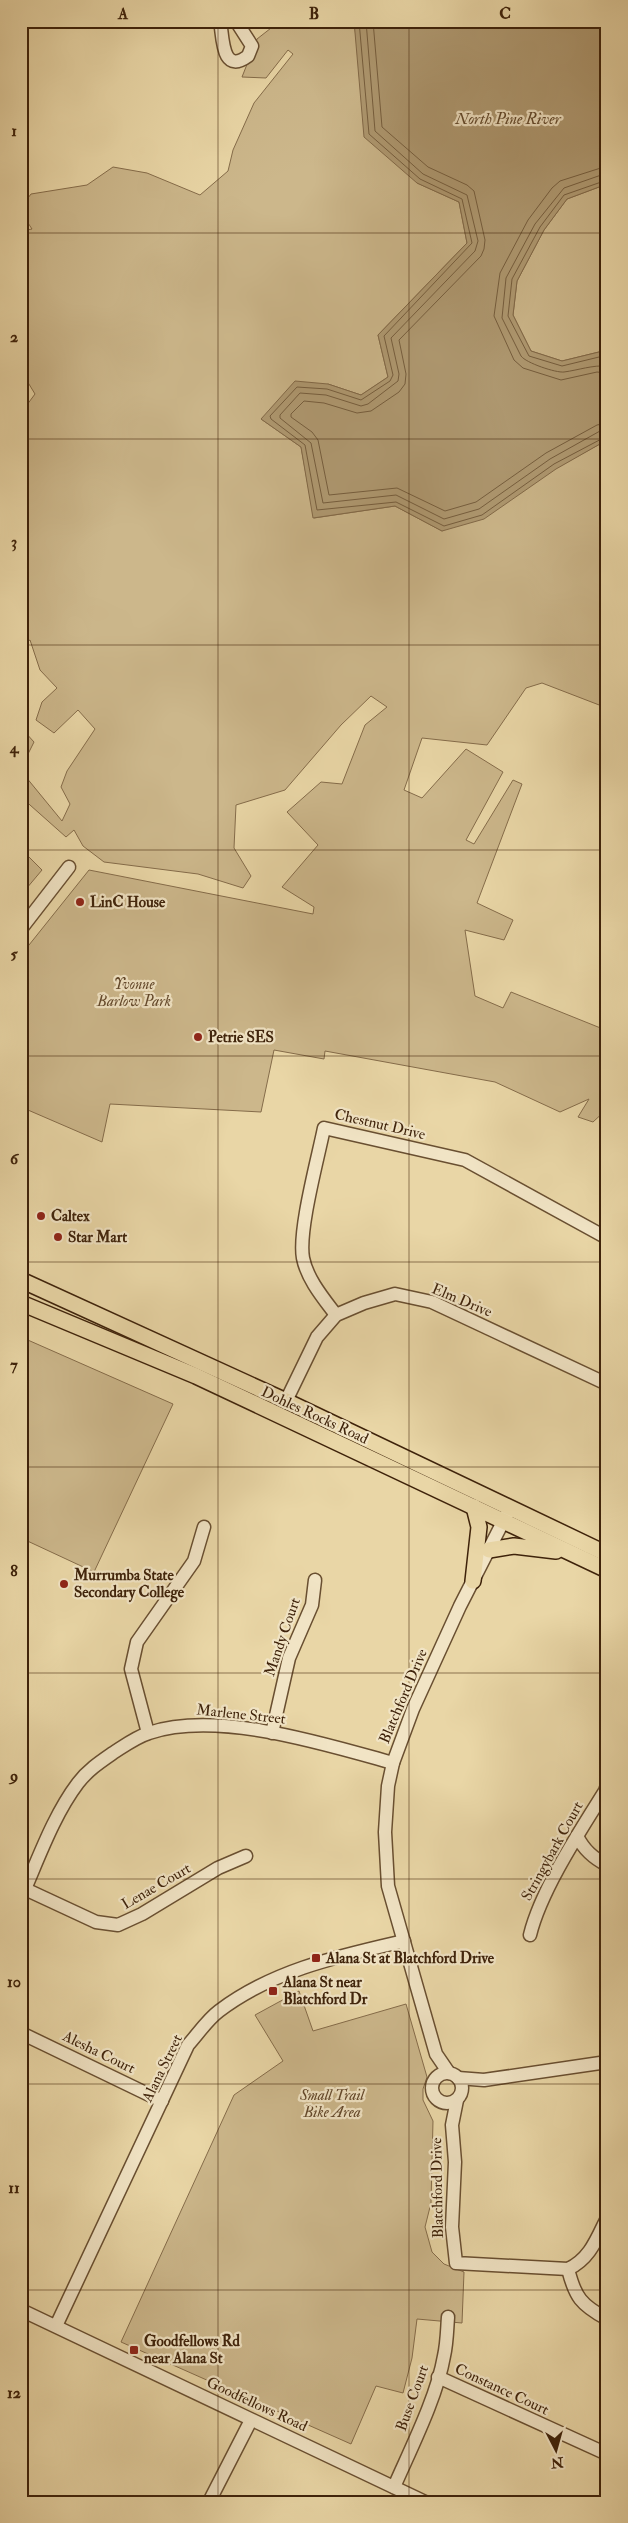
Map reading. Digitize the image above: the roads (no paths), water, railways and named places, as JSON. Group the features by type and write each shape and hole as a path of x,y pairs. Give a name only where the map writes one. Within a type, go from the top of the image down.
{"main road":[{"name":"Dohles Rocks Road","path":"21,1280 286,1401 507,1514 575,1555 607,1570"},
{"name":"Dohles Rocks Road","path":"21,1302 196,1376 474,1507 507,1514 607,1554"},
{"path":"473,1581 480,1527 474,1507"},
{"path":"489,1550 514,1546 575,1555"}],"street":[{"path":"220,21 224,53 227,57 237,60 248,56 252,46 236,21"},
{"path":"21,929 69,867"},
{"name":"Chestnut Drive","path":"336,1315 316,1290 303,1258 305,1227 324,1128 464,1160 607,1238"},
{"name":"Elm Drive","path":"286,1401 317,1338 336,1315 364,1303 394,1294 432,1302 607,1384"},
{"name":"Blatchford Drive","path":"435,2078 436,2054 392,1904 385,1852 385,1815 394,1763 413,1709 473,1581 507,1514"},
{"path":"148,1733 131,1669 137,1642 194,1560 204,1527"},
{"name":"Mandy Court","path":"272,1733 289,1658 312,1605 315,1580"},
{"name":"Marlene Street","path":"23,1893 66,1800 79,1781 93,1767 148,1733 191,1725 272,1733 304,1738 394,1763"},
{"name":"Stringybark Court","path":"530,1935 534,1917 577,1836 605,1792 607,1785"},
{"path":"577,1836 582,1847 596,1859 607,1865"},
{"name":"Lenae Court","path":"23,1893 96,1922 118,1925 142,1914 218,1868 246,1856"},
{"name":"Alana Street","path":"56,2326 188,2045 217,2012 258,1986 327,1959 404,1940"},
{"name":"Alesha Court","path":"21,2033 162,2101"},
{"name":"Blatchford Drive","path":"436,2054 453,2075"},
{"path":"484,2080 448,2103 437,2099 432,2091 435,2078 441,2074 484,2080 607,2062"},
{"path":"453,2075 462,2085 459,2096"},
{"name":"Blatchford Drive","path":"459,2096 452,2125 455,2162 452,2226 456,2263 568,2269"},
{"name":"Blatchford Drive","path":"442,2102 452,2125"},
{"path":"607,2218 593,2248 577,2265 568,2269 573,2291 587,2308 607,2319"},
{"name":"Goodfellows Road","path":"21,2310 425,2502"},
{"name":"Buse Court","path":"394,2487 438,2377 444,2356 448,2317"},
{"name":"Constance Court","path":"438,2377 607,2454"},
{"path":"209,2502 251,2420"}],"water":[{"name":"North Pine River","path":"354,21 607,21 607,184 567,199 544,230 517,281 513,315 531,351 562,361 603,351 607,358 607,440 556,469 484,519 442,531 395,506 313,518 301,447 261,419 295,381 328,384 361,395 388,377 378,335 467,243 459,202 417,183 364,137"}],"place":[{"name":"LinC House","path":"80,902"},
{"name":"Petrie SES","path":"198,1037"},
{"name":"Caltex","path":"41,1216"},
{"name":"Star Mart","path":"58,1237"},
{"name":"Murrumba State Secondary College","path":"64,1584"},
{"name":"Alana St at Blatchford Drive","path":"316,1958"},
{"name":"Alana St near Blatchford Dr","path":"273,1991"},
{"name":"Goodfellows Rd near Alana St","path":"134,2350"}],"park label":[{"name":"Yvonne Barlow Park","path":"134,992"},
{"name":"Small Trail Bike Area","path":"332,2104"}]}
